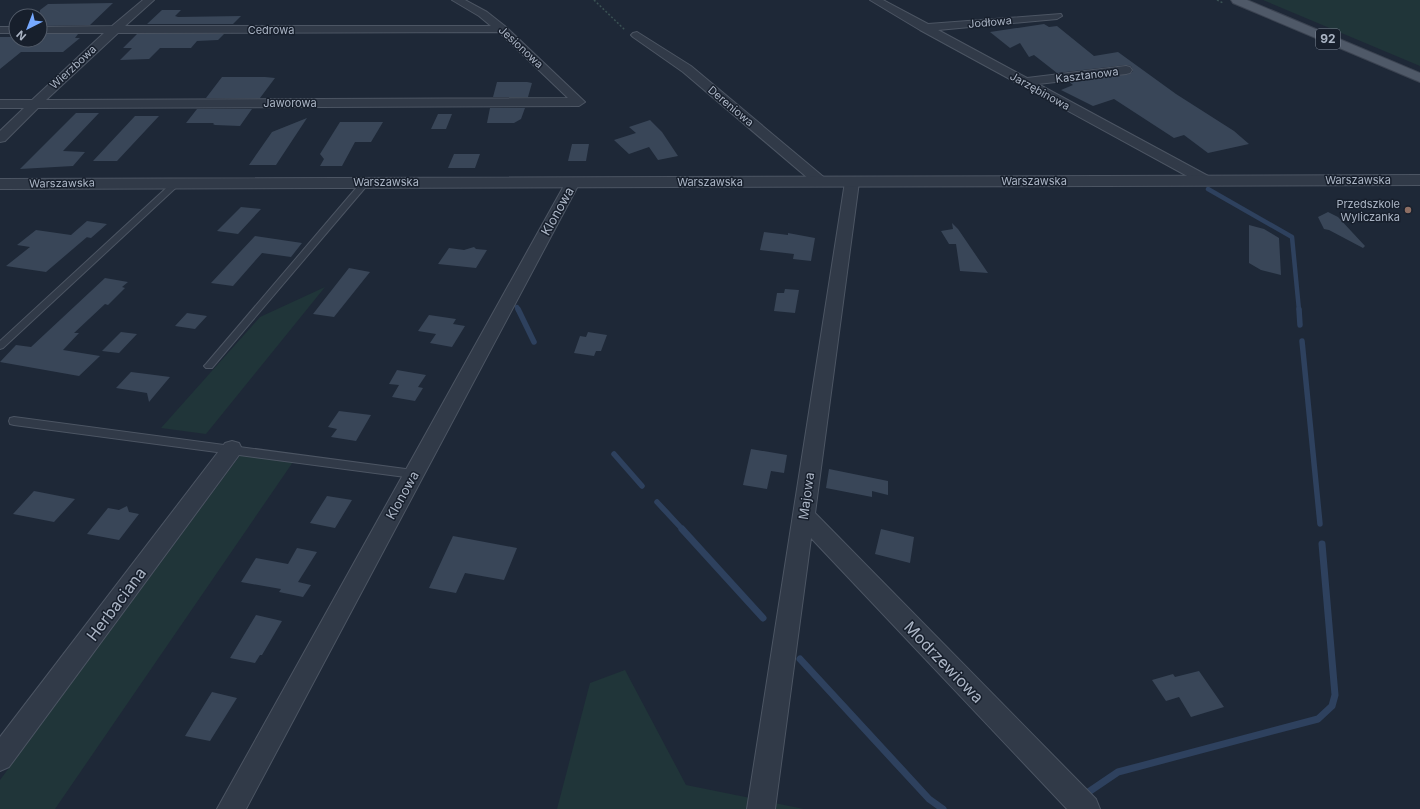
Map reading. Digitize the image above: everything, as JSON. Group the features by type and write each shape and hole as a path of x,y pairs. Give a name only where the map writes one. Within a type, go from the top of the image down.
{"main road":[{"name":"92","path":"1237,0 1420,78"}],"street":[{"name":"Wierzbowa","path":"0,138 33,104 79,61 149,0"},
{"name":"Jesionowa","path":"457,0 483,14 502,29 579,102"},
{"name":"Jarzębinowa","path":"875,0 1205,180"},
{"name":"Jodłowa","path":"924,28 1057,16"},
{"name":"Cedrowa","path":"48,30 502,29"},
{"name":"Dereniowa","path":"637,36 687,69 820,182"},
{"name":"Kasztanowa","path":"1024,82 1126,70"},
{"name":"Jaworowa","path":"0,104 579,102"},
{"name":"Warszawska","path":"0,184 178,182 1420,180"},
{"name":"Klonowa","path":"231,809 573,182"},
{"name":"Majowa","path":"761,809 852,182"},
{"name":"Herbaciana","path":"0,758 232,449"},
{"name":"Modrzewiowa","path":"803,515 1086,809"}],"lane":[{"path":"0,346 178,182"},
{"path":"209,366 366,182"},
{"path":"14,421 413,474"}],"path":[{"path":"594,0 626,31 637,36"}],"green space":[{"path":"1263,0 1420,0 1420,66"},
{"path":"325,287 206,434 161,428 260,317"},
{"path":"241,454 293,462 55,809 0,809 0,780"},
{"path":"625,670 686,785 804,809 557,809 590,683"}],"building":[{"path":"113,3 90,25 48,26 48,8 43,8 48,4"},
{"path":"162,10 181,10 175,16 178,17 241,16 233,24 147,24"},
{"path":"1044,24 1049,27 1057,26 1094,56 1118,52 1176,94 1234,131 1249,144 1208,153 1184,135 1174,138 1114,99 1093,106 1061,90 1073,85 1069,82 1130,74 1133,71 1131,66 1126,65 1057,73 1034,55 1029,57 1020,43 1010,48 990,32"},
{"path":"48,34 78,34 75,38 80,38 63,52 21,52 0,69 0,37 8,37 8,48 48,48"},
{"path":"137,34 224,34 218,40 197,41 191,48 160,48 149,59 120,60 132,48 123,48"},
{"path":"222,77 275,78 260,98 206,98"},
{"path":"497,82 532,83 528,97 493,97"},
{"path":"490,108 525,108 521,119 514,123 487,123"},
{"path":"197,109 252,109 240,126 215,125 213,124 214,123 186,123"},
{"path":"76,113 99,113 63,151 85,152 73,166 20,169"},
{"path":"438,114 452,114 446,129 431,129"},
{"path":"135,116 159,116 117,161 93,161"},
{"path":"307,118 276,165 249,165 272,132"},
{"path":"650,120 662,132 678,156 658,160 649,147 629,154 614,140 636,133 629,127"},
{"path":"340,122 383,122 371,142 355,142 342,166 320,166 324,159 320,154"},
{"path":"572,144 589,144 586,161 568,161"},
{"path":"454,154 480,154 475,168 448,168"},
{"path":"241,207 261,209 238,234 217,231"},
{"path":"1328,212 1338,217 1365,246 1363,248 1329,230 1324,229 1318,217"},
{"path":"87,221 107,224 91,238 87,237 46,272 6,266 30,247 17,245 36,230 71,235"},
{"path":"952,223 958,229 988,273 960,271 956,244 949,244 941,231 953,229"},
{"path":"1249,225 1264,229 1279,238 1281,275 1261,270 1249,263"},
{"path":"764,232 788,235 788,233 815,238 811,261 793,259 794,254 760,250"},
{"path":"255,236 302,243 291,257 262,253 233,286 211,283"},
{"path":"474,247 476,249 487,250 476,268 438,264 449,248 464,250"},
{"path":"349,268 370,272 334,317 313,314"},
{"path":"105,278 128,282 122,287 125,288 108,305 105,304 74,333 79,333 63,350 100,356 79,376 0,362 16,345 31,347"},
{"path":"785,289 799,290 795,313 774,311 777,293 784,293"},
{"path":"187,313 207,316 195,329 175,326"},
{"path":"429,315 456,319 453,324 465,326 452,347 430,343 436,334 418,331"},
{"path":"121,332 137,334 119,353 102,351"},
{"path":"588,332 607,335 601,351 596,351 594,356 574,353 580,336 586,337"},
{"path":"397,370 426,375 418,387 423,388 415,401 392,397 399,385 389,384"},
{"path":"131,372 170,377 149,402 147,393 116,388"},
{"path":"339,411 371,415 356,441 331,437 337,429 328,427"},
{"path":"751,449 787,455 784,473 771,471 767,489 743,485"},
{"path":"829,469 888,481 888,495 872,491 872,497 826,488"},
{"path":"34,491 75,499 54,522 13,514"},
{"path":"327,496 352,500 335,528 310,523"},
{"path":"127,506 129,512 139,514 119,540 87,534 108,508 119,510"},
{"path":"881,529 914,537 910,563 875,554"},
{"path":"453,536 517,548 504,580 465,573 456,593 429,588"},
{"path":"297,548 317,552 298,582 311,585 303,597 279,592 281,589 241,582 256,558 288,564"},
{"path":"256,615 282,621 262,655 260,655 255,663 230,658"},
{"path":"1199,671 1224,707 1191,717 1179,697 1166,701 1152,680 1173,674 1175,677"},
{"path":"212,692 237,698 210,741 185,736"}],"waterway":[{"path":"1208,189 1292,237 1299,310"},
{"path":"518,309 534,342"},
{"path":"1299,309 1300,325"},
{"path":"1302,341 1320,524"},
{"path":"614,454 642,486"},
{"path":"657,502 683,530"},
{"path":"682,529 763,618"},
{"path":"1087,793 1118,772 1318,719 1332,706 1335,695 1322,544"},
{"path":"800,659 929,799 943,809"}],"place":[{"name":"Przedszkole Wyliczanka","path":"1408,210"}]}
